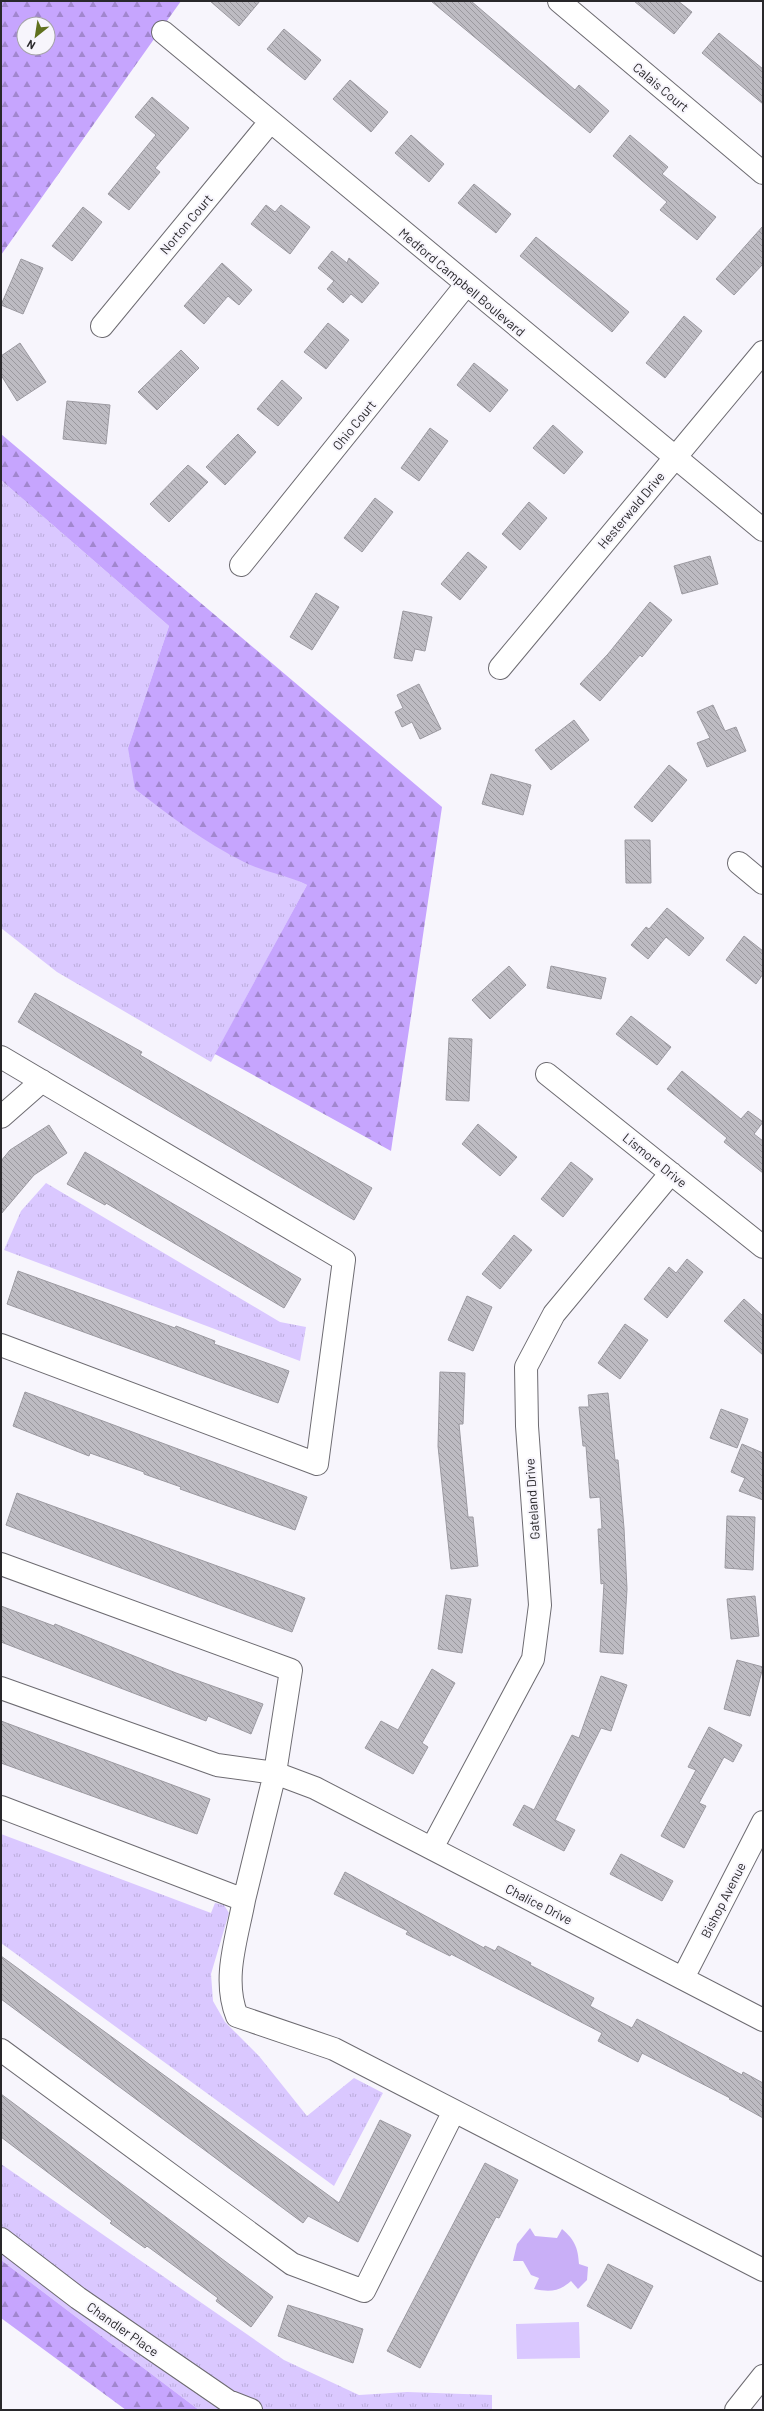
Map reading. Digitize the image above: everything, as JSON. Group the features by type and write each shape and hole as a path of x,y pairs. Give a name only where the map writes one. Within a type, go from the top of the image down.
{"street":[{"name":"Calais Court","path":"559,1 763,173"},
{"name":"Medford Campbell Boulevard","path":"163,32 674,458 763,530"},
{"name":"Norton Court","path":"102,326 270,122"},
{"name":"Ohio Court","path":"240,565 466,285"},
{"name":"Hesterwald Drive","path":"500,668 763,352"},
{"path":"739,863 763,883"},
{"path":"1,1057 344,1260 317,1464 1,1345"},
{"name":"Lismore Drive","path":"547,1074 763,1246"},
{"path":"1,1117 42,1081"},
{"name":"Gateland Drive","path":"432,1848 533,1659 540,1605 526,1426 526,1367 554,1314 671,1173"},
{"path":"1,1564 291,1670 275,1773 244,1900 229,1979 230,2000 237,2016 334,2049 763,2270"},
{"name":"Chalice Drive","path":"1,1688 217,1765 275,1773 315,1788 763,2020"},
{"path":"1,1807 244,1900"},
{"name":"Bishop Avenue","path":"683,1978 763,1822"},
{"path":"1,2050 292,2264 364,2290 454,2111"},
{"name":"Chandler Place","path":"1,2238 78,2298 228,2401 251,2410"},
{"path":"736,2410 763,2376"}],"green space":[{"path":"1,1 181,1 1,255"},
{"path":"1,434 442,807 391,1151 215,1054 307,885 251,865 229,854 188,828 135,789 128,748 169,626 1,480"},
{"path":"1,480 169,626 128,748 288,876 307,885 211,1062 57,972 1,928"},
{"path":"46,1183 280,1322 306,1327 300,1361 4,1250 21,1211"},
{"path":"1,1834 211,1913 215,1903 224,1905 229,1913 211,1974 213,2001 225,2022 259,2056 307,2116 354,2078 383,2093 334,2186 1,1943"},
{"path":"1,2164 284,2360 359,2395 407,2392 492,2395 492,2410 199,2410 1,2260"},
{"path":"1,2260 199,2410 126,2410 1,2318"},
{"path":"579,2322 580,2358 517,2359 516,2324"}],"shaded area":[{"path":"530,2228 535,2236 557,2238 562,2229 570,2237 577,2249 579,2264 588,2267 587,2280 578,2289 571,2281 567,2285 554,2290 544,2291 534,2289 539,2278 531,2275 523,2261 513,2261 517,2244"}],"building":[{"path":"210,1 260,1 239,26"},
{"path":"431,1 471,1 575,90 579,85 609,111 590,133"},
{"path":"634,1 678,1 692,12 674,34"},
{"path":"284,29 321,60 305,80 267,49"},
{"path":"719,33 763,69 763,104 702,53"},
{"path":"350,80 388,112 371,132 333,99"},
{"path":"152,97 189,128 155,168 160,172 129,210 108,194 156,135 135,117"},
{"path":"411,135 444,164 429,182 395,153"},
{"path":"630,135 668,167 662,174 716,217 697,240 660,210 667,202 613,156"},
{"path":"474,184 511,214 496,233 458,203"},
{"path":"266,205 275,212 281,205 310,227 290,254 251,224"},
{"path":"83,207 102,222 72,261 52,246"},
{"path":"763,226 763,264 734,295 716,279"},
{"path":"536,237 629,312 612,332 520,256"},
{"path":"332,251 347,263 349,258 379,283 362,303 351,294 343,303 327,289 334,281 318,268"},
{"path":"21,259 43,268 23,314 1,305"},
{"path":"222,263 252,290 239,305 228,296 204,324 184,306"},
{"path":"684,316 702,331 665,378 646,363"},
{"path":"328,323 349,340 326,369 304,352"},
{"path":"20,343 46,382 17,401 1,375 1,356"},
{"path":"181,350 199,368 157,410 138,392"},
{"path":"474,363 508,390 490,412 457,385"},
{"path":"282,380 302,398 278,426 257,409"},
{"path":"67,401 110,405 106,444 63,439"},
{"path":"553,425 583,452 564,474 533,448"},
{"path":"430,428 448,441 419,481 401,468"},
{"path":"238,434 256,452 225,485 206,467"},
{"path":"188,465 208,482 169,522 150,504"},
{"path":"375,498 393,512 362,552 344,538"},
{"path":"529,502 547,518 520,550 502,534"},
{"path":"468,552 487,567 460,600 441,584"},
{"path":"710,556 718,584 682,594 674,566"},
{"path":"316,593 339,607 312,650 290,637"},
{"path":"650,602 672,620 642,657 640,655 600,701 580,684 608,654"},
{"path":"403,611 432,617 425,651 415,649 412,661 394,658"},
{"path":"419,684 441,729 420,739 412,722 402,727 395,712 403,708 397,695"},
{"path":"713,705 725,731 736,727 746,751 707,767 697,743 710,738 697,712"},
{"path":"574,720 589,740 551,770 535,750"},
{"path":"669,765 687,780 652,822 634,807"},
{"path":"491,774 531,785 523,815 482,804"},
{"path":"625,840 650,840 651,883 626,883"},
{"path":"667,908 704,938 689,956 666,937 648,959 631,945 646,927 649,929"},
{"path":"744,936 763,951 763,974 756,984 726,960"},
{"path":"509,966 526,985 490,1019 472,1000"},
{"path":"551,966 606,978 601,999 547,988"},
{"path":"35,993 142,1052 140,1055 372,1188 354,1220 18,1022"},
{"path":"631,1016 671,1047 657,1065 616,1034"},
{"path":"449,1038 472,1039 469,1101 446,1100"},
{"path":"682,1071 741,1119 748,1111 763,1122 754,1134 763,1141 763,1173 724,1142 727,1138 667,1089"},
{"path":"478,1124 517,1157 500,1176 462,1144"},
{"path":"49,1125 67,1153 34,1175 1,1214 1,1161 10,1150"},
{"path":"85,1152 301,1279 284,1308 106,1203 105,1205 67,1184"},
{"path":"571,1162 593,1179 563,1217 541,1199"},
{"path":"514,1235 532,1250 500,1289 482,1274"},
{"path":"687,1259 703,1272 667,1318 644,1299 669,1267 676,1273"},
{"path":"18,1271 175,1328 176,1326 215,1341 214,1344 289,1371 278,1403 7,1304"},
{"path":"467,1296 492,1307 473,1351 448,1340"},
{"path":"744,1299 763,1316 763,1355 724,1321"},
{"path":"625,1324 648,1340 620,1379 598,1363"},
{"path":"440,1372 465,1373 463,1424 459,1424 468,1517 473,1517 478,1566 451,1569 438,1446"},
{"path":"25,1392 307,1497 295,1530 180,1489 181,1487 144,1474 144,1472 90,1453 89,1456 13,1426"},
{"path":"608,1393 615,1460 618,1460 624,1528 627,1589 623,1654 600,1652 604,1583 601,1584 598,1529 602,1529 600,1497 590,1498 586,1446 583,1446 579,1407 589,1407 588,1395"},
{"path":"721,1409 748,1419 737,1448 710,1438"},
{"path":"742,1444 763,1453 763,1500 739,1491 745,1478 731,1472"},
{"path":"17,1493 305,1598 292,1632 6,1525"},
{"path":"727,1516 755,1517 753,1570 725,1568"},
{"path":"446,1595 471,1599 462,1653 438,1649"},
{"path":"755,1596 759,1636 731,1639 727,1599"},
{"path":"1,1606 54,1626 55,1624 176,1673 263,1704 251,1734 208,1716 206,1721 1,1642"},
{"path":"737,1660 763,1667 750,1716 724,1709"},
{"path":"432,1669 455,1683 422,1743 428,1747 413,1774 365,1748 381,1721 398,1730"},
{"path":"601,1676 627,1685 611,1731 601,1728 555,1820 575,1830 564,1851 513,1825 524,1805 534,1810 572,1735 579,1738"},
{"path":"1,1721 210,1799 197,1834 1,1763"},
{"path":"709,1727 742,1745 733,1762 724,1757 699,1803 706,1806 684,1848 661,1836 696,1770 688,1767"},
{"path":"621,1854 673,1881 662,1901 610,1874"},
{"path":"345,1872 484,1948 485,1946 495,1951 498,1946 531,1963 530,1965 594,1998 590,2006 632,2028 637,2019 742,2075 743,2072 763,2083 763,2118 729,2099 730,2098 642,2053 638,2062 598,2041 602,2033 451,1954 450,1956 406,1934 408,1931 334,1894"},
{"path":"1,1956 339,2203 380,2120 411,2135 358,2242 308,2216 303,2223 1,1999"},
{"path":"1,2094 273,2297 251,2327 216,2301 218,2298 147,2246 145,2248 110,2223 112,2221 1,2137"},
{"path":"485,2163 518,2180 499,2218 496,2217 420,2368 387,2351"},
{"path":"608,2264 653,2286 631,2329 587,2306"},
{"path":"288,2305 363,2329 353,2363 278,2336"}]}
